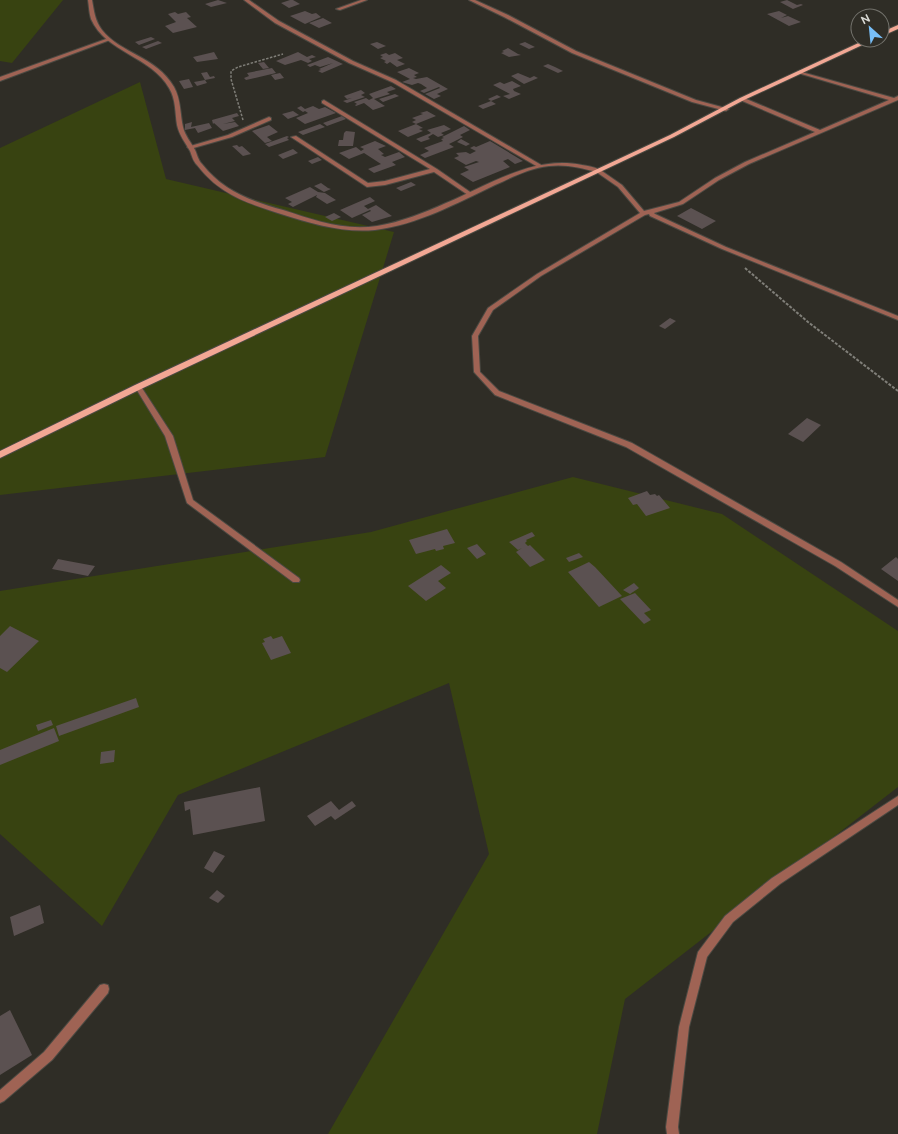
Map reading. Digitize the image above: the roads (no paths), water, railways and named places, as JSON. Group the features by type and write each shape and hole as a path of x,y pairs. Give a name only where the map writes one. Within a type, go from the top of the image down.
{"main road":[{"path":"0,455 726,109 742,99 852,48"}],"street":[{"path":"90,0 95,25 108,40 146,61 166,78 177,99 183,138 209,175 223,189 236,197 319,224 360,230 402,221 448,205 512,176 540,166 562,164 580,165 597,170 620,186 643,213"},
{"path":"246,0 277,22 350,62 394,81 540,166"},
{"path":"338,9 365,0"},
{"path":"471,0 495,10 574,52 694,101 726,109"},
{"path":"0,79 108,40"},
{"path":"800,72 897,100"},
{"path":"742,99 820,132"},
{"path":"897,100 747,163 717,178 681,203 643,213 539,275 490,309 475,336 477,372 497,393 629,445 838,564 898,604"},
{"path":"324,102 435,170 470,194"},
{"path":"190,147 230,136 268,119"},
{"path":"294,137 367,185 380,185 420,172 435,170"},
{"path":"651,212 652,215 724,248 898,318"},
{"path":"138,388 148,401 169,436 190,501 296,580"},
{"path":"673,1134 672,1127 684,1027 702,955 729,919 776,881 898,800"},
{"path":"0,1098 48,1056 104,989"}]}
